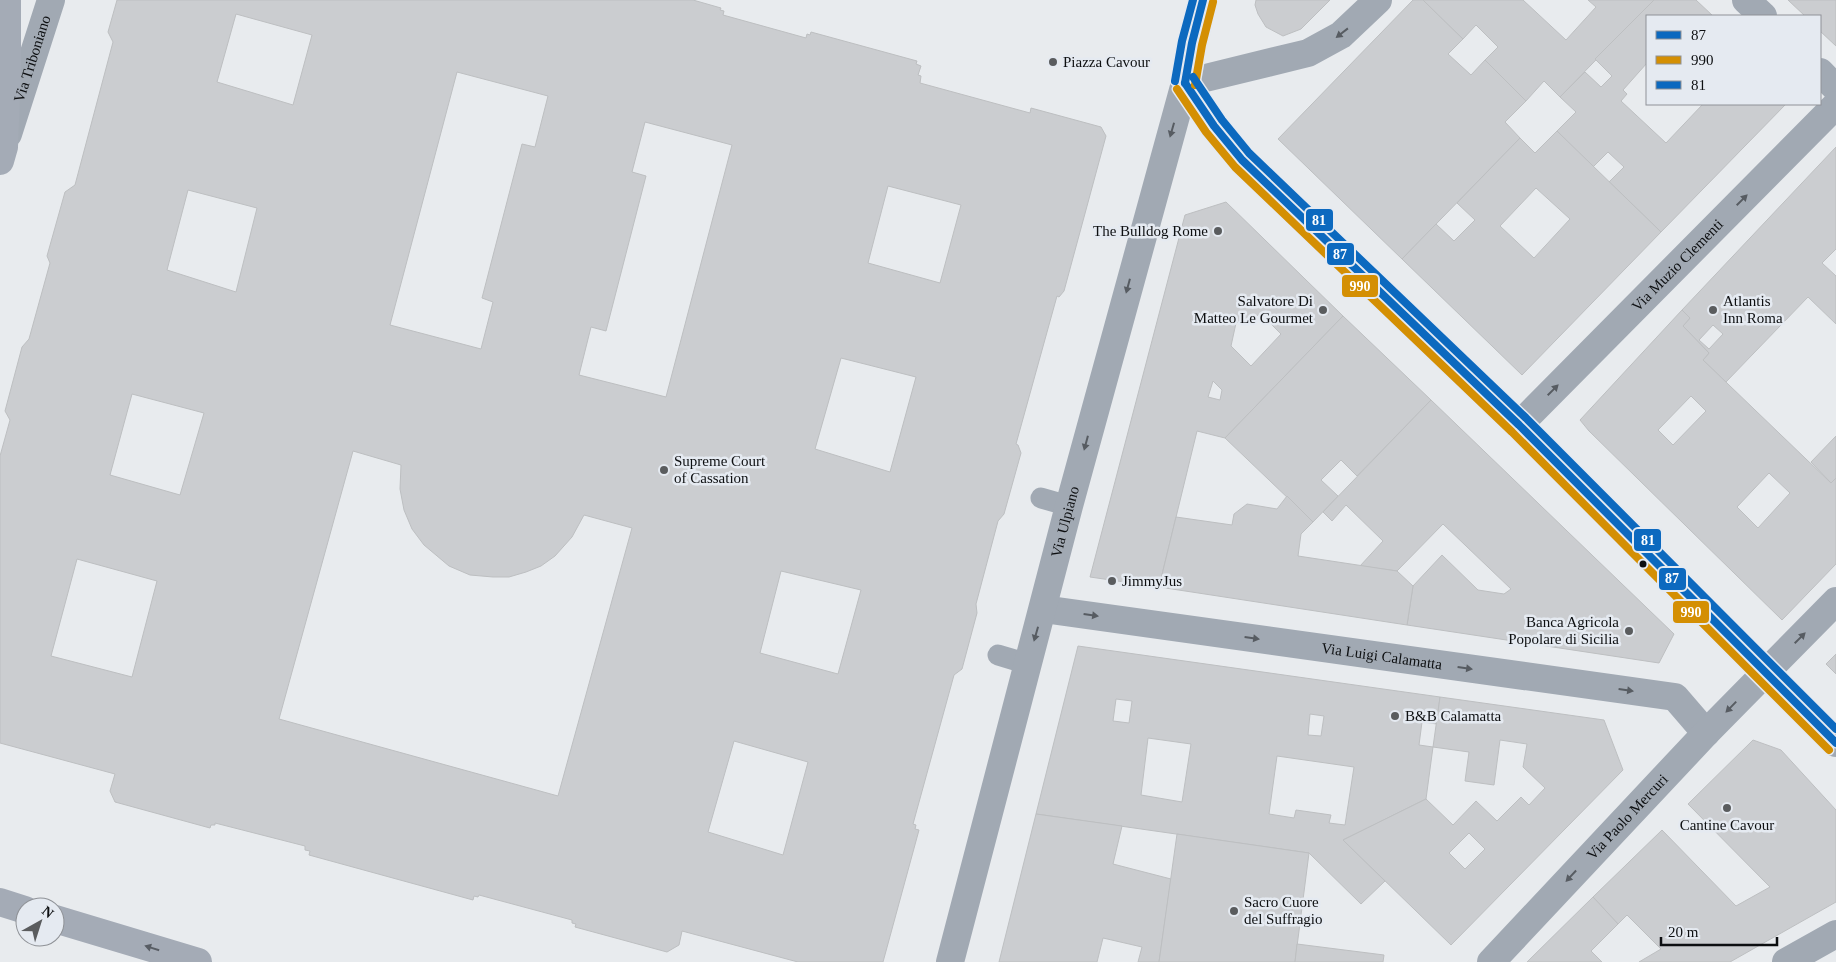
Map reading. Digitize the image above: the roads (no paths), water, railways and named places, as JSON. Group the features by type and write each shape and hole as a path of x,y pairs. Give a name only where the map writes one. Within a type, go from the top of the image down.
{"main road":[{"name":"Via Triboniano","path":"2,154 8,42 7,0"},
{"path":"0,902 15,907"},
{"path":"65,922 198,962"}],"street":[{"name":"Via Triboniano","path":"2,154 51,0"},
{"path":"1203,0 1192,43 1185,83 1214,126 1242,160 1519,425 1836,743"},
{"path":"1185,83 1308,53 1340,35 1378,0"},
{"path":"1746,0 1762,15"},
{"path":"1821,73 1836,88"},
{"name":"Via Ulpiano","path":"950,962 1069,506 1185,83"},
{"name":"Via Muzio Clementi","path":"1519,425 1836,105"},
{"name":"Via Paolo Mercuri","path":"1491,962 1706,733 1836,601"},
{"name":"Via Luigi Calamatta","path":"1043,609 1675,697 1706,733"},
{"path":"1786,962 1836,934"}],"lane":[{"path":"1041,498 1069,506"},
{"path":"998,656 1028,664"}],"place":[{"name":"Piazza Cavour","path":"1053,62"},
{"name":"The Bulldog Rome","path":"1218,231"},
{"name":"Salvatore Di Matteo Le Gourmet","path":"1323,310"},
{"name":"Atlantis Inn Roma","path":"1713,310"},
{"name":"Supreme Court of Cassation","path":"664,470"},
{"name":"JimmyJus","path":"1112,581"},
{"name":"Banca Agricola Popolare di Sicilia","path":"1629,631"},
{"name":"B&B Calamatta","path":"1395,716"},
{"name":"Cantine Cavour","path":"1727,808"},
{"name":"Sacro Cuore del Suffragio","path":"1234,911"}]}
